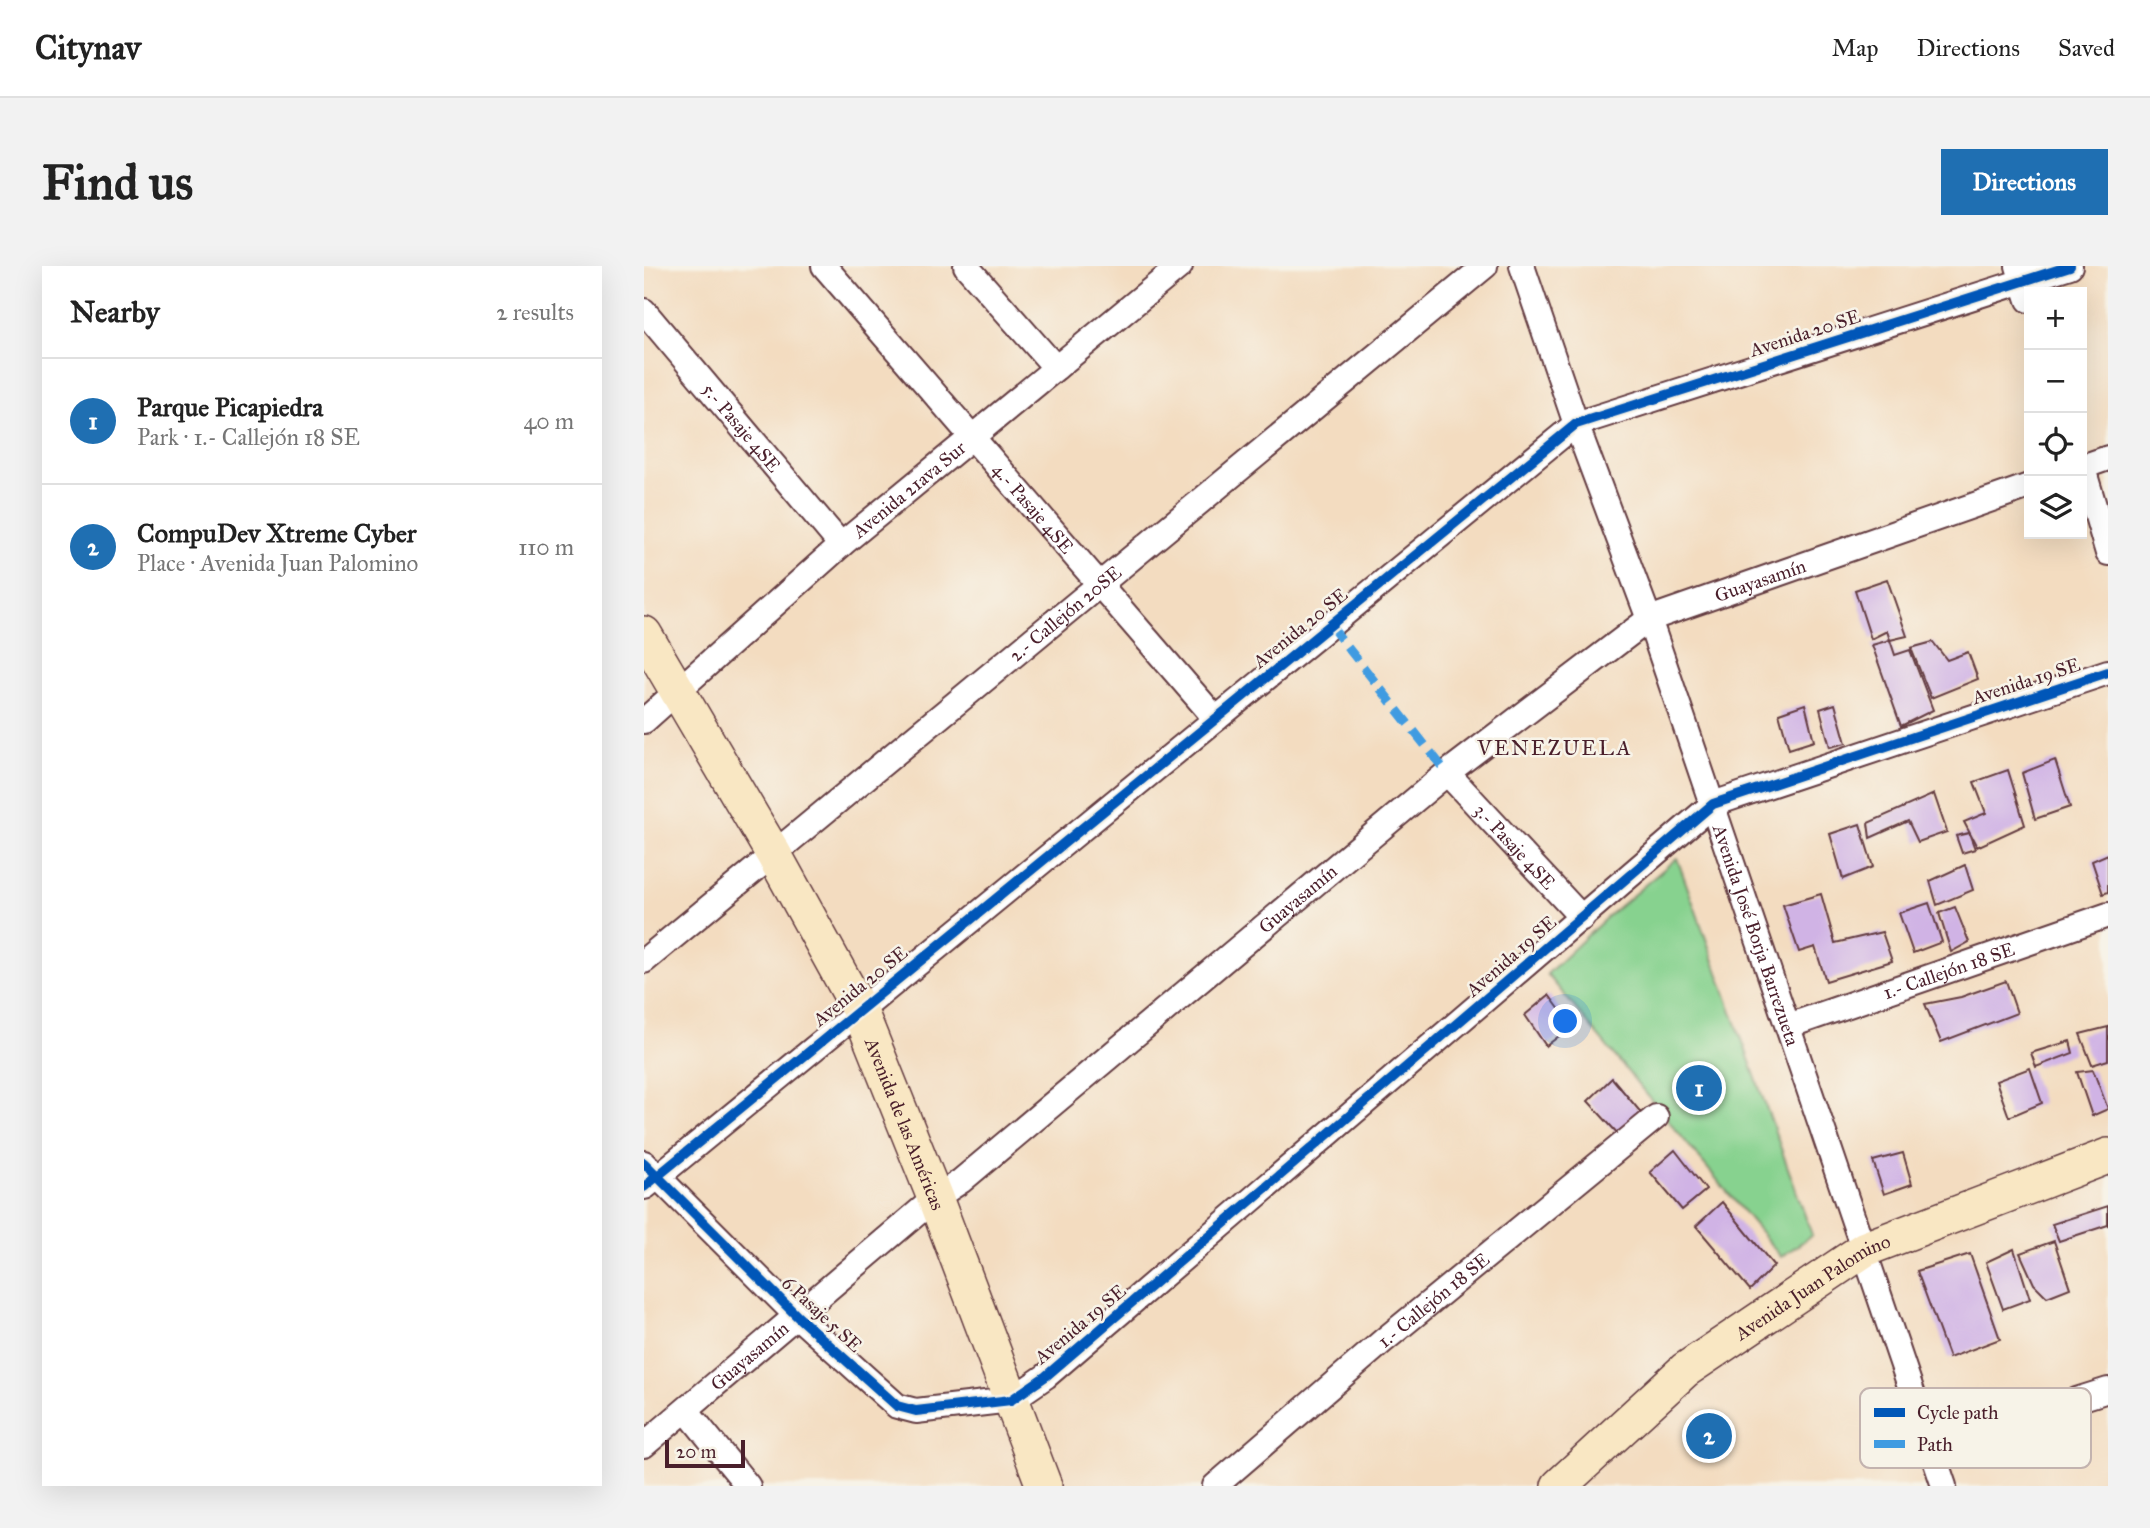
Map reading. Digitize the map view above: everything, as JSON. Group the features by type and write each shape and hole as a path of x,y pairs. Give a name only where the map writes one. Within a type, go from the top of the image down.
{"street":[{"name":"4.- Pasaje 4SE","path":"824,266 1216,719"},
{"path":"966,266 1056,368"},
{"name":"Avenida 21ava Sur","path":"644,721 708,661 841,545 1180,266"},
{"name":"2.- Callejón 20SE","path":"644,961 1485,266"},
{"name":"Avenida José Borja Barrezueta","path":"1522,266 1576,424 1649,619 1911,1388"},
{"name":"Avenida 20 SE","path":"648,1176 859,1009 1576,424 2024,283 2070,266"},
{"name":"5.- Pasaje 4SE","path":"644,312 841,545"},
{"path":"2087,464 2108,458"},
{"path":"2085,476 2108,553"},
{"name":"Guayasamín","path":"644,1445 935,1198 961,1181 1447,773 1649,619 2024,488"},
{"name":"Avenida de las Américas","path":"644,634 773,853 859,1009 935,1198 1044,1486"},
{"name":"Avenida 19 SE","path":"1012,1400 1046,1377 1713,804 2108,672"},
{"name":"3.- Pasaje 4SE","path":"1447,773 1581,918"},
{"name":"1.- Callejón 18 SE","path":"1788,1026 2108,915"},
{"name":"1.- Callejón 18 SE","path":"1215,1486 1383,1341 1656,1117"},
{"name":"Avenida Juan Palomino","path":"1559,1486 1685,1370 1865,1249 2108,1156"},
{"name":"6 Pasaje 5 SE","path":"648,1176 897,1406 916,1411 1012,1400"},
{"path":"2091,1395 2108,1390"},
{"path":"686,1410 748,1486"},
{"name":"Avenida José Borja Barrezueta","path":"1938,1468 1944,1486"}],"green space":[{"path":"1677,858 1812,1235 1781,1257 1547,974 1607,917"}],"building":[{"path":"1887,579 1907,636 1890,640 1887,631 1871,639 1855,590"},
{"path":"1890,640 1895,655 1910,650 1933,710 1901,726 1872,645"},
{"path":"1933,642 1947,660 1968,652 1978,679 1931,698 1911,648"},
{"path":"1805,704 1814,741 1789,749 1779,713"},
{"path":"1835,704 1846,743 1830,747 1820,709"},
{"path":"2055,760 2070,807 2035,819 2022,773"},
{"path":"2008,770 2025,825 1977,847 1964,822 1986,813 1974,782"},
{"path":"1934,794 1947,832 1918,842 1908,821 1870,838 1868,823"},
{"path":"1860,824 1873,867 1843,879 1830,834"},
{"path":"1969,833 1975,849 1962,853 1956,836"},
{"path":"2108,854 2108,892 2103,894 2092,861"},
{"path":"1965,865 1973,890 1937,905 1930,881"},
{"path":"1821,894 1835,943 1882,932 1892,961 1826,981 1815,947 1799,952 1783,905"},
{"path":"1929,903 1942,942 1913,953 1899,913"},
{"path":"1955,907 1969,942 1951,952 1939,913"},
{"path":"2006,981 2017,1013 1941,1042 1925,1004 1961,997"},
{"path":"1549,995 1572,1026 1546,1046 1525,1015"},
{"path":"2108,1027 2108,1060 2092,1065 2080,1034"},
{"path":"2070,1041 2073,1053 2036,1067 2031,1053"},
{"path":"2030,1068 2042,1103 2009,1117 1996,1081"},
{"path":"2093,1070 2108,1109 2092,1116 2077,1072"},
{"path":"1612,1078 1643,1115 1620,1136 1588,1101"},
{"path":"1675,1150 1706,1190 1682,1210 1650,1172"},
{"path":"1903,1153 1912,1184 1884,1194 1873,1161"},
{"path":"1722,1202 1774,1266 1750,1290 1696,1226"},
{"path":"2108,1206 2108,1225 2059,1241 2052,1224"},
{"path":"2054,1241 2070,1288 2047,1297 2034,1284 2020,1253"},
{"path":"2014,1249 2030,1299 2003,1309 1986,1262"},
{"path":"1970,1254 2000,1339 1949,1358 1917,1271"}],"marked path":[{"path":"1330,625 1447,773"}],"cycle path":[{"path":"644,1187 1576,424 2070,266"},
{"path":"644,1163 798,1317 897,1406 916,1411 1011,1400 1046,1376 1713,804 2108,672"}],"place":[{"name":"Parque Picapiedra","path":"1699,1088"},
{"name":"CompuDev Xtreme Cyber","path":"1709,1436"}],"district":[{"name":"VENEZUELA","path":"1555,748"}]}
